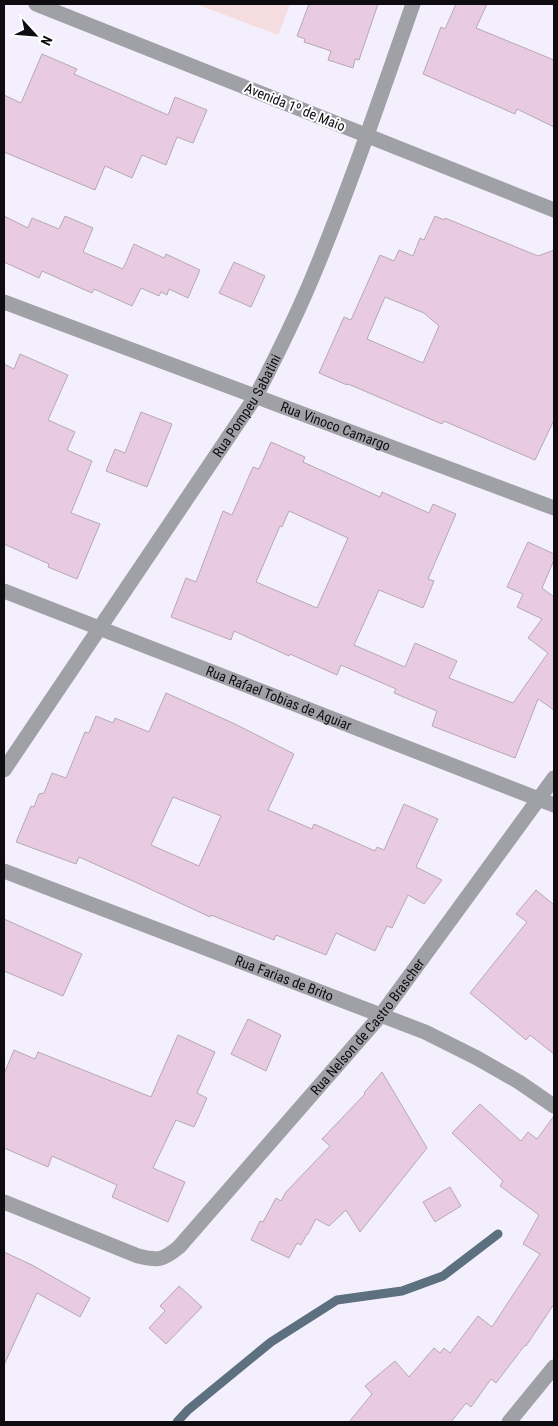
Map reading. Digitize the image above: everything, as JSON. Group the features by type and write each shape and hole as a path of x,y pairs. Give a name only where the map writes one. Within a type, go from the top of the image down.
{"street":[{"name":"Avenida 1º de Maio","path":"36,4 554,210"},
{"name":"Rua Pompeu Sabatini","path":"4,770 256,396 313,277 367,136 413,4"},
{"name":"Rua Vinoco Camargo","path":"4,302 554,508"},
{"name":"Rua Rafael Tobias de Aguiar","path":"4,591 554,805"},
{"name":"Rua Nelson de Castro Brascher","path":"4,1202 138,1256 162,1259 171,1254 381,1015 554,778"},
{"name":"Rua Farias de Brito","path":"4,870 425,1032 478,1058 519,1082 554,1106"},
{"path":"509,1422 554,1366"}],"shaded area":[{"path":"196,4 290,4 278,35"}],"building":[{"path":"309,4 378,4 359,60 355,59 353,68 328,60 331,51 304,42 305,39 297,36"},
{"path":"456,4 487,4 476,28 554,60 554,127 517,109 515,114 423,74 441,27 445,29"},
{"path":"42,54 77,69 74,74 168,115 175,97 207,110 193,143 177,137 166,165 142,155 132,178 105,166 95,190 4,152 4,95 21,103"},
{"path":"4,216 28,228 32,218 59,229 65,216 93,228 83,252 123,269 134,244 164,258 166,254 200,270 188,298 169,289 167,295 161,292 159,296 141,288 132,306 94,289 92,293 42,271 39,278 4,262"},
{"path":"435,216 444,220 445,218 538,256 554,250 554,420 535,460 444,421 442,424 319,373 344,317 351,320 380,255 394,261 399,250 413,256 420,238 424,240","holes":["385,297 424,313 439,326 423,363 367,339"]},
{"path":"234,262 265,276 251,307 219,293"},
{"path":"20,354 68,375 48,420 75,432 67,450 92,461 71,513 100,524 77,579 48,567 49,564 4,544 4,364 14,369"},
{"path":"141,412 172,424 147,487 106,471 115,449 125,453"},
{"path":"271,442 305,457 303,462 380,497 382,492 429,513 433,504 456,514 428,579 434,581 423,608 379,590 354,645 405,667 415,643 457,661 449,678 513,703 548,653 528,638 542,619 517,607 523,594 507,587 528,542 554,554 554,560 542,588 554,597 554,710 538,699 515,758 432,726 437,711 394,693 396,689 341,665 337,675 234,631 231,640 171,617 186,578 196,582 223,511 232,515 253,467 259,469","holes":["289,511 348,538 317,608 256,582 280,526 282,527"]},
{"path":"166,693 235,724 294,754 268,810 312,829 314,824 375,851 377,847 384,850 404,804 438,819 416,867 442,880 424,904 408,895 392,928 387,926 375,951 336,933 326,955 276,935 274,940 211,915 210,917 79,857 76,864 16,842 31,806 34,807 39,794 44,793 52,773 66,778 85,732 89,733 96,716 113,723 115,718 149,732","holes":["173,797 221,816 199,866 151,845"]},
{"path":"536,890 554,905 554,1054 530,1035 526,1040 470,993 527,922 516,914"},
{"path":"4,919 82,954 63,996 4,971"},
{"path":"248,1019 281,1035 266,1071 231,1054"},
{"path":"178,1035 215,1052 197,1093 207,1098 194,1127 176,1120 153,1168 185,1182 168,1222 112,1197 117,1185 52,1156 48,1167 4,1148 4,1074 14,1050 35,1059 38,1052 151,1097"},
{"path":"382,1072 427,1148 360,1232 346,1210 329,1226 316,1219 301,1245 297,1243 289,1258 251,1240 260,1221 263,1222 276,1198 281,1201 286,1192 330,1146 322,1139 365,1094"},
{"path":"480,1104 521,1141 528,1132 537,1139 554,1116 554,1304 526,1346 496,1383 491,1379 471,1407 466,1403 451,1422 349,1422 372,1394 365,1386 395,1361 409,1377 434,1348 440,1353 444,1348 450,1353 478,1316 492,1327 540,1254 523,1244 539,1215 500,1186 503,1181 452,1133"},
{"path":"450,1187 461,1206 435,1222 423,1202"},
{"path":"4,1252 32,1265 90,1298 80,1317 37,1293 4,1365"},
{"path":"179,1286 202,1307 166,1344 149,1328 165,1311 160,1306"}],"waterway":[{"path":"177,1422 188,1410 271,1342 337,1300 402,1291 443,1276 498,1234"}]}
